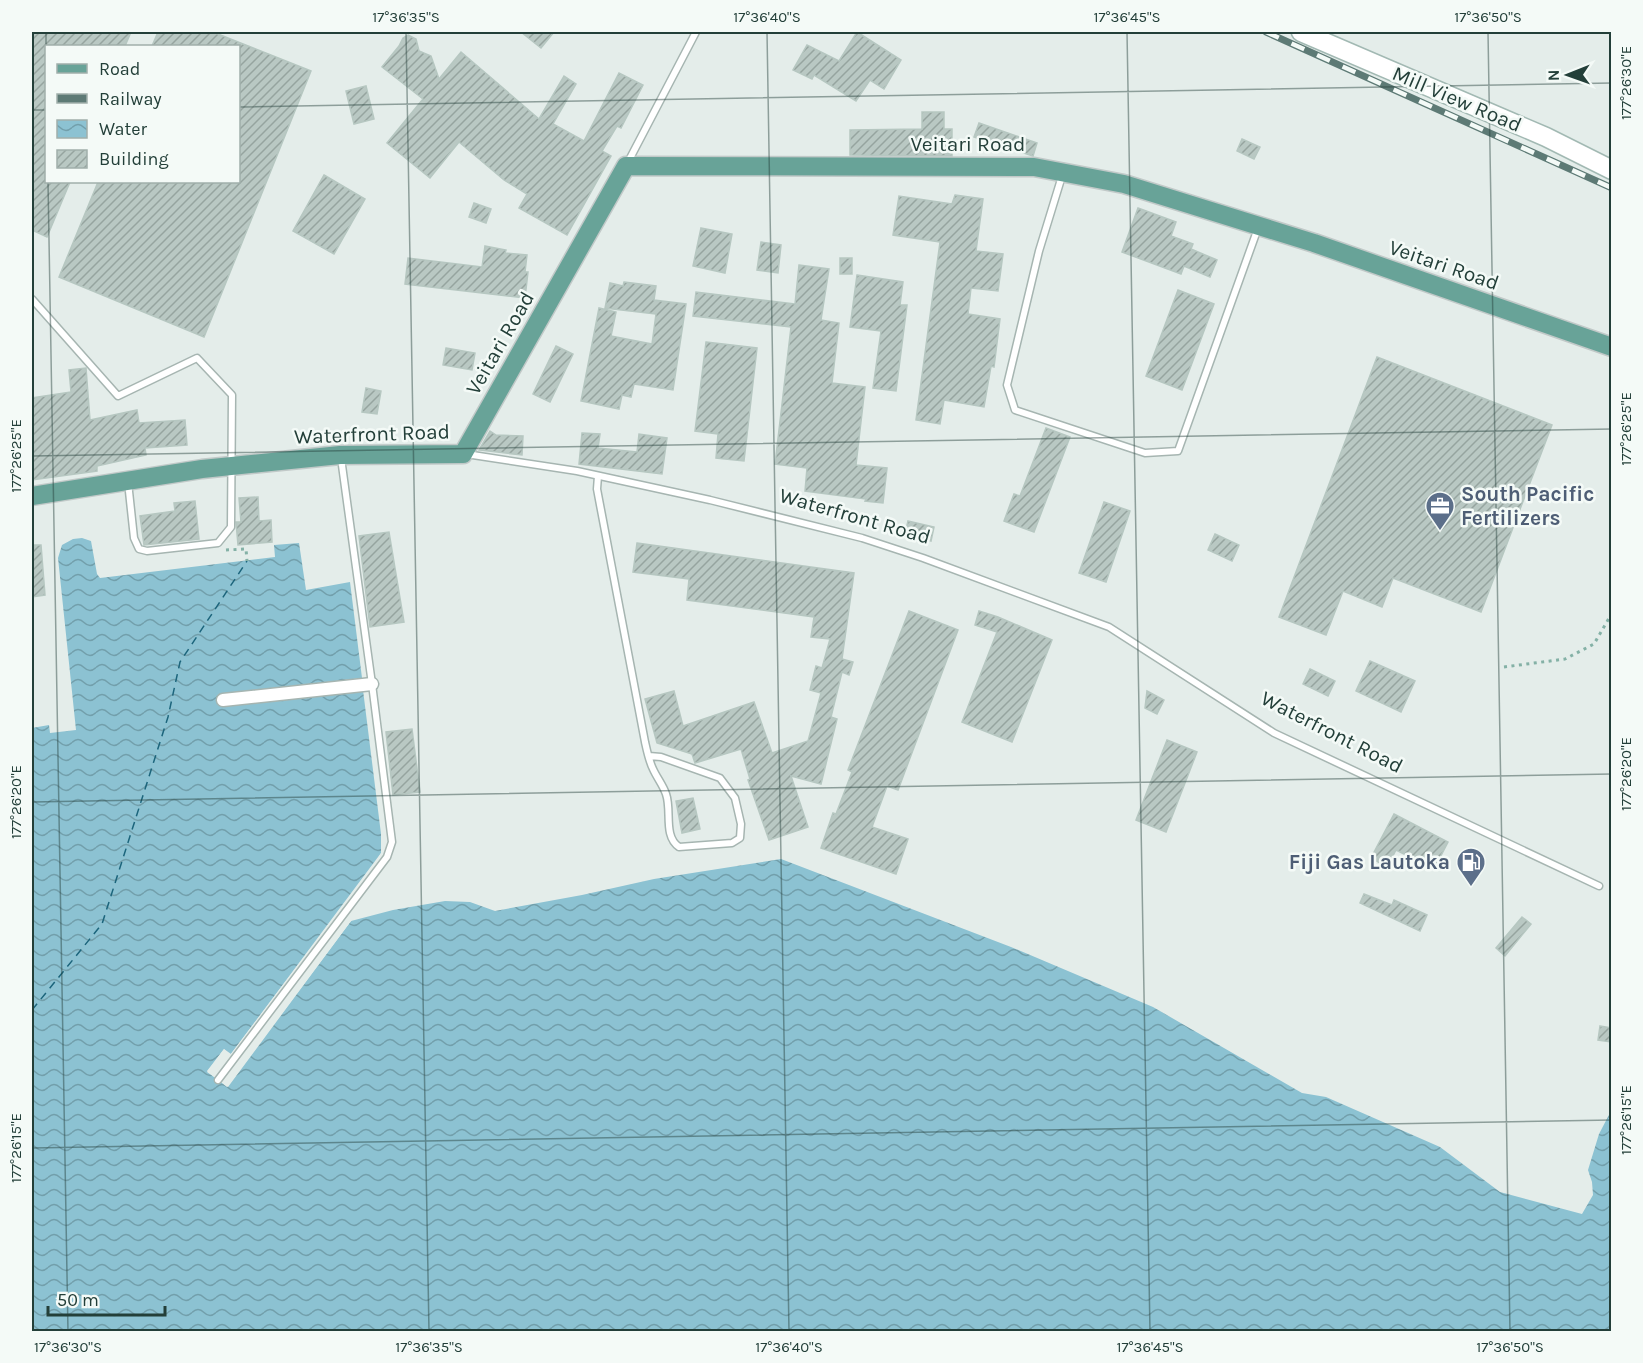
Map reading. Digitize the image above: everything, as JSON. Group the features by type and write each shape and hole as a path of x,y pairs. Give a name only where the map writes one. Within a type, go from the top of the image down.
{"main road":[{"name":"Veitari Road","path":"464,454 626,166 1034,167 1063,172 1124,184 1314,243 1611,347"},
{"name":"Waterfront Road","path":"32,496 231,466 340,455 464,454"}],"street":[{"name":"Mill View Road","path":"1301,32 1546,137 1611,170"},
{"path":"223,700 372,684"}],"lane":[{"path":"626,166 696,32"},
{"path":"1063,172 1039,251 1007,385 1015,410 1145,453 1178,451 1259,226"},
{"path":"32,299 118,396 197,358 232,395 231,526 218,543 147,551 139,549 135,538 128,481"},
{"name":"Waterfront Road","path":"464,454 598,476 710,500 862,538 923,558 1109,627 1274,733 1599,886"},
{"path":"218,1080 387,857 392,842 340,455"},
{"path":"598,476 597,489 609,556 649,756 652,768 666,794 673,843 679,847 732,843 740,838 741,824 735,798 720,778 661,757 649,756"}],"path":[{"path":"218,543 224,549 246,549 247,561"},
{"path":"1504,667 1564,659 1594,644 1611,613"}],"water":[{"path":"82,538 91,541 97,574 100,578 275,557 274,545 299,543 306,590 350,582 362,678 222,694 363,690 381,834 381,853 375,863 230,1055 224,1049 207,1071 227,1087 351,921 393,910 445,901 470,902 495,911 654,879 781,859 1011,947 1153,1007 1302,1093 1326,1097 1440,1147 1500,1192 1582,1214 1593,1195 1588,1170 1599,1134 1611,1111 1611,1331 32,1332 32,728 49,725 50,733 76,730 58,558 62,545 73,539"}],"pier":[{"path":"381,853 383,855 377,864 233,1056 229,1057 224,1053 211,1071 227,1083 349,919 354,917 228,1087 207,1072 224,1049 231,1054"}],"building":[{"path":"32,32 131,32 125,45 45,45 45,183 70,183 47,237 32,230"},
{"path":"158,32 213,32 311,71 204,337 59,277 98,183 240,183 240,45 152,45"},
{"path":"521,32 554,32 541,48"},
{"path":"857,32 901,60 884,89 870,80 856,101 814,75 812,79 793,70 807,45 839,61"},
{"path":"408,35 416,39 419,51 431,56 439,79 461,52 539,119 564,76 576,84 553,124 584,141 619,73 643,85 621,128 617,126 602,151 611,156 567,235 519,208 527,194 504,180 459,142 430,178 387,143 423,99 382,67 403,38"},
{"path":"366,86 374,119 354,124 346,91"},
{"path":"922,112 944,112 944,129 952,129 952,156 850,155 850,130 922,129"},
{"path":"979,123 1037,143 1033,156 974,137"},
{"path":"1242,139 1260,147 1254,159 1237,151"},
{"path":"324,175 365,199 334,254 293,231"},
{"path":"955,195 983,199 976,251 1003,254 998,291 971,288 968,314 1000,319 994,367 991,366 984,407 944,400 940,424 916,420 940,242 893,235 899,196 952,204"},
{"path":"474,203 491,209 486,223 469,217"},
{"path":"1138,208 1176,222 1171,236 1193,244 1191,249 1217,260 1210,277 1184,266 1181,274 1122,252"},
{"path":"701,228 732,234 725,273 693,266"},
{"path":"761,242 781,245 778,273 757,270"},
{"path":"485,246 506,250 505,253 527,255 525,298 405,284 408,258 482,267"},
{"path":"840,258 852,258 852,274 840,274"},
{"path":"799,265 829,269 821,320 839,323 832,383 865,387 856,465 887,468 883,503 805,491 807,468 775,464 791,327 693,316 696,292 795,304"},
{"path":"857,275 903,282 900,305 907,305 896,391 873,388 881,331 850,327"},
{"path":"624,282 656,286 654,300 686,304 673,390 634,384 631,397 622,395 619,409 581,401 599,308 616,312 611,336 652,344 656,314 605,308 610,283 623,286"},
{"path":"1178,290 1214,304 1182,390 1146,376"},
{"path":"706,342 757,348 744,461 716,458 718,434 695,431"},
{"path":"556,346 573,354 550,402 533,394"},
{"path":"446,348 475,353 472,370 443,365"},
{"path":"1377,357 1552,425 1481,612 1393,578 1382,607 1343,591 1326,635 1279,617"},
{"path":"86,368 90,420 137,410 139,423 185,420 187,445 145,448 146,455 97,466 97,471 32,480 32,398 71,392 69,370"},
{"path":"366,388 381,391 377,414 362,412"},
{"path":"1046,428 1070,437 1034,532 1004,521 1014,494 1020,496"},
{"path":"490,431 496,435 523,436 522,455 479,450"},
{"path":"582,433 600,434 598,448 637,452 639,434 667,438 662,474 579,464"},
{"path":"258,497 259,521 271,520 272,542 238,545 236,522 241,522 239,498"},
{"path":"195,501 199,539 144,545 140,516 175,511 174,503"},
{"path":"1104,502 1130,511 1106,582 1079,573"},
{"path":"908,521 934,527 931,541 905,534"},
{"path":"389,532 404,622 370,627 359,536"},
{"path":"1215,534 1239,545 1232,561 1208,550"},
{"path":"637,543 854,573 842,659 853,662 849,675 842,672 831,717 837,719 821,784 791,776 808,827 769,840 748,780 750,779 741,749 695,763 692,754 657,743 645,699 674,691 683,726 754,702 772,753 808,741 821,693 810,690 816,666 822,668 830,639 811,637 814,617 687,600 689,579 633,572"},
{"path":"32,545 41,545 45,595 32,597"},
{"path":"909,611 958,630 898,790 887,786 872,827 908,839 896,874 821,848 833,813 836,814 852,772 848,770"},
{"path":"979,611 1052,640 1012,742 962,722 997,632 975,625"},
{"path":"1370,661 1415,681 1401,712 1356,691"},
{"path":"1310,669 1335,681 1328,696 1303,684"},
{"path":"1147,691 1164,700 1157,714 1145,708"},
{"path":"412,729 420,792 393,795 386,732"},
{"path":"1167,740 1197,752 1166,832 1136,820"},
{"path":"693,798 700,829 682,833 676,801"},
{"path":"1394,814 1448,842 1434,869 1396,850 1387,867 1371,858"},
{"path":"1364,894 1392,905 1394,900 1427,915 1420,931 1360,903"},
{"path":"1522,917 1531,924 1505,956 1496,948"},
{"path":"1600,1026 1611,1028 1611,1042 1598,1040"}],"ferry route":[{"path":"32,1010 102,924 168,717 180,662 247,561"}],"railway":[{"path":"1266,32 1612,188"}],"place":[{"name":"South Pacific Fertilizers","path":"1440,532"},
{"name":"Fiji Gas Lautoka","path":"1471,888"}]}
